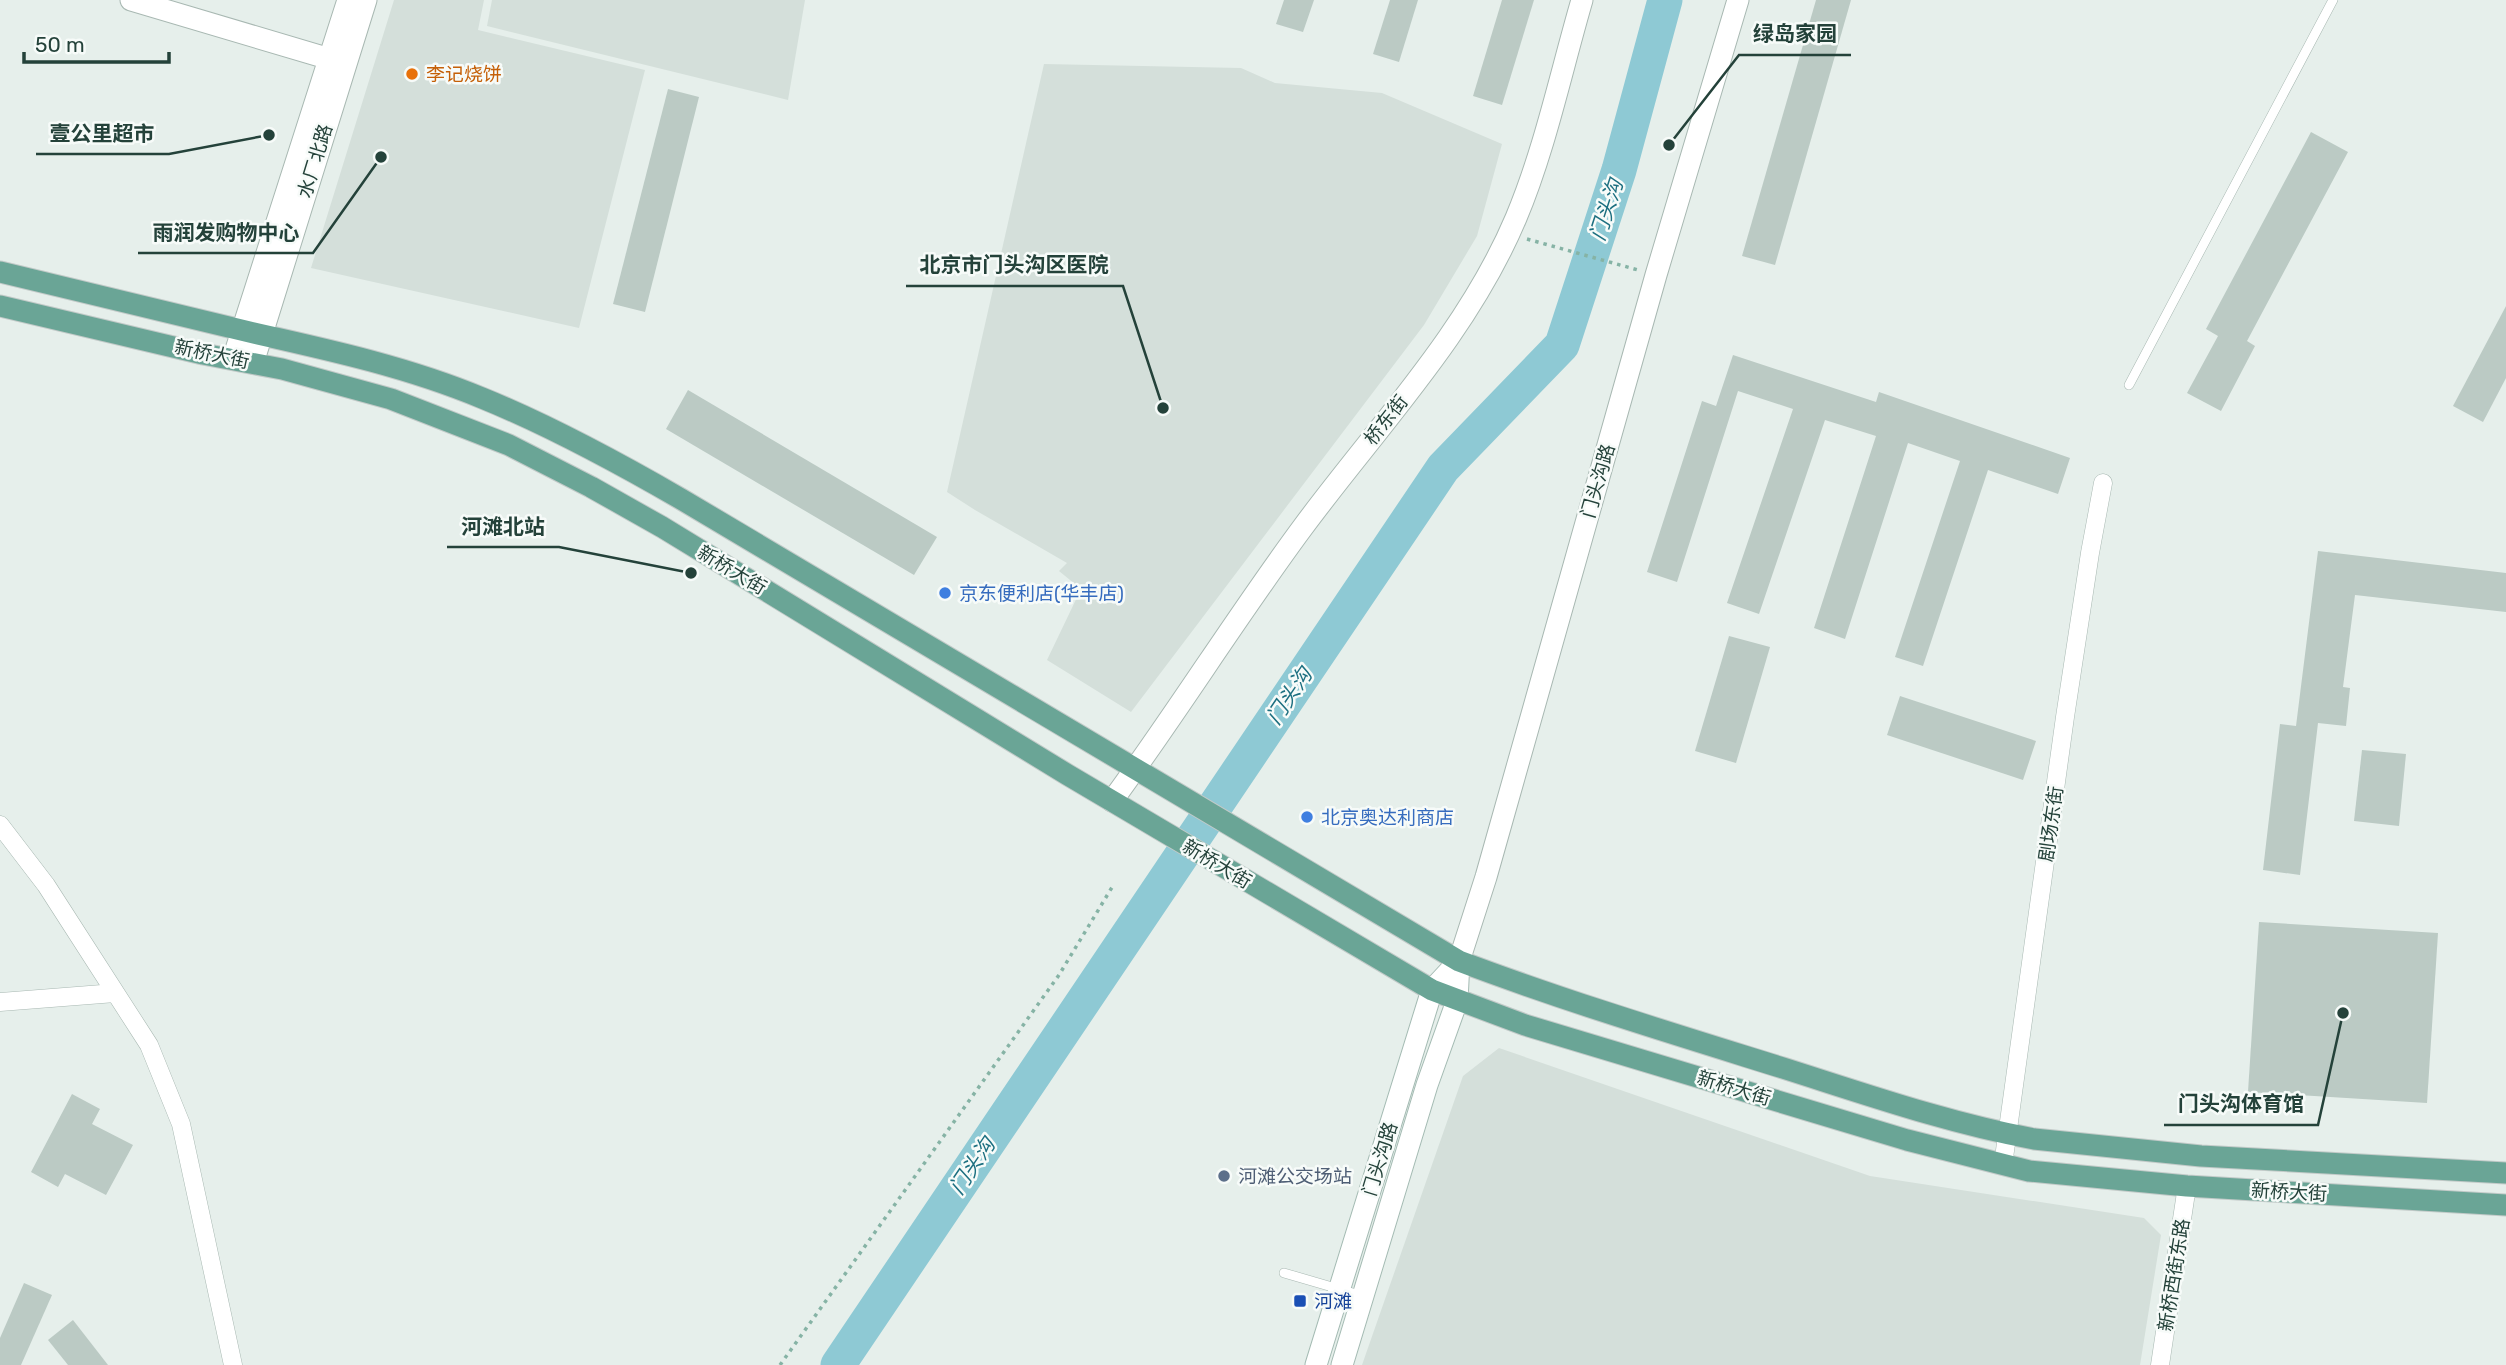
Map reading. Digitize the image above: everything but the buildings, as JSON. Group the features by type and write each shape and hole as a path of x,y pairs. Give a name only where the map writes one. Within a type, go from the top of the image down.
{"main road":[{"name":"新桥大街","path":"0,272 299,342 406,371 481,397 550,428 621,464 681,499 1459,961 1574,1003 1938,1117 2034,1139 2201,1156 2506,1173"},
{"name":"新桥大街","path":"0,306 243,361 391,399 509,445 662,527 1257,888 1432,990 1457,1001 1525,1025 1801,1109 2029,1171 2187,1186 2506,1205"}],"street":[{"path":"131,0 338,61 348,0"},
{"name":"水厂北路","path":"243,361 338,61 366,0"},
{"name":"桥东街","path":"1112,801 1303,527 1441,350 1477,294 1516,218 1542,143 1582,0"},
{"name":"门头沟路","path":"1342,1365 1427,1085 1457,1001 1459,961 1490,864 1656,275 1738,0"},
{"name":"剧场东街","path":"2003,1165 2067,704 2103,483"},
{"path":"0,825 46,885 149,1045 181,1124 233,1365"},
{"name":"门头沟路","path":"1316,1365 1432,990 1459,961"},
{"path":"0,1002 115,993"},
{"name":"新桥西街东路","path":"2160,1365 2187,1186"}],"lane":[{"path":"2129,385 2333,0"},
{"path":"1284,1273 1363,1297"}],"path":[{"path":"1508,234 1656,275"},
{"path":"779,1365 1059,975 1114,884"}],"shaded area":[{"path":"394,0 484,0 478,30 645,70 579,328 311,268"},
{"path":"492,0 805,0 788,100 487,26"},
{"path":"1044,64 1241,68 1275,83 1382,93 1502,144 1477,236 1424,325 1131,712 1047,660 1081,589 1059,571 1067,563 947,492"},
{"path":"1499,1048 1870,1176 2144,1218 2161,1235 2140,1365 1362,1365 1463,1076"}],"waterway":[{"name":"门头沟","path":"838,1365 1443,468 1562,345 1619,170 1665,0"}],"place":[{"name":"李记烧饼","path":"412,74"},
{"name":"壹公里超市","path":"269,135"},
{"name":"绿岛家园","path":"1669,145"},
{"name":"雨润发购物中心","path":"381,157"},
{"name":"北京市门头沟区医院","path":"1163,408"},
{"name":"河滩北站","path":"691,573"},
{"name":"京东便利店(华丰店)","path":"945,593"},
{"name":"北京奥达利商店","path":"1307,817"},
{"name":"门头沟体育馆","path":"2343,1013"},
{"name":"河滩公交场站","path":"1224,1176"},
{"name":"河滩","path":"1300,1301"}]}
